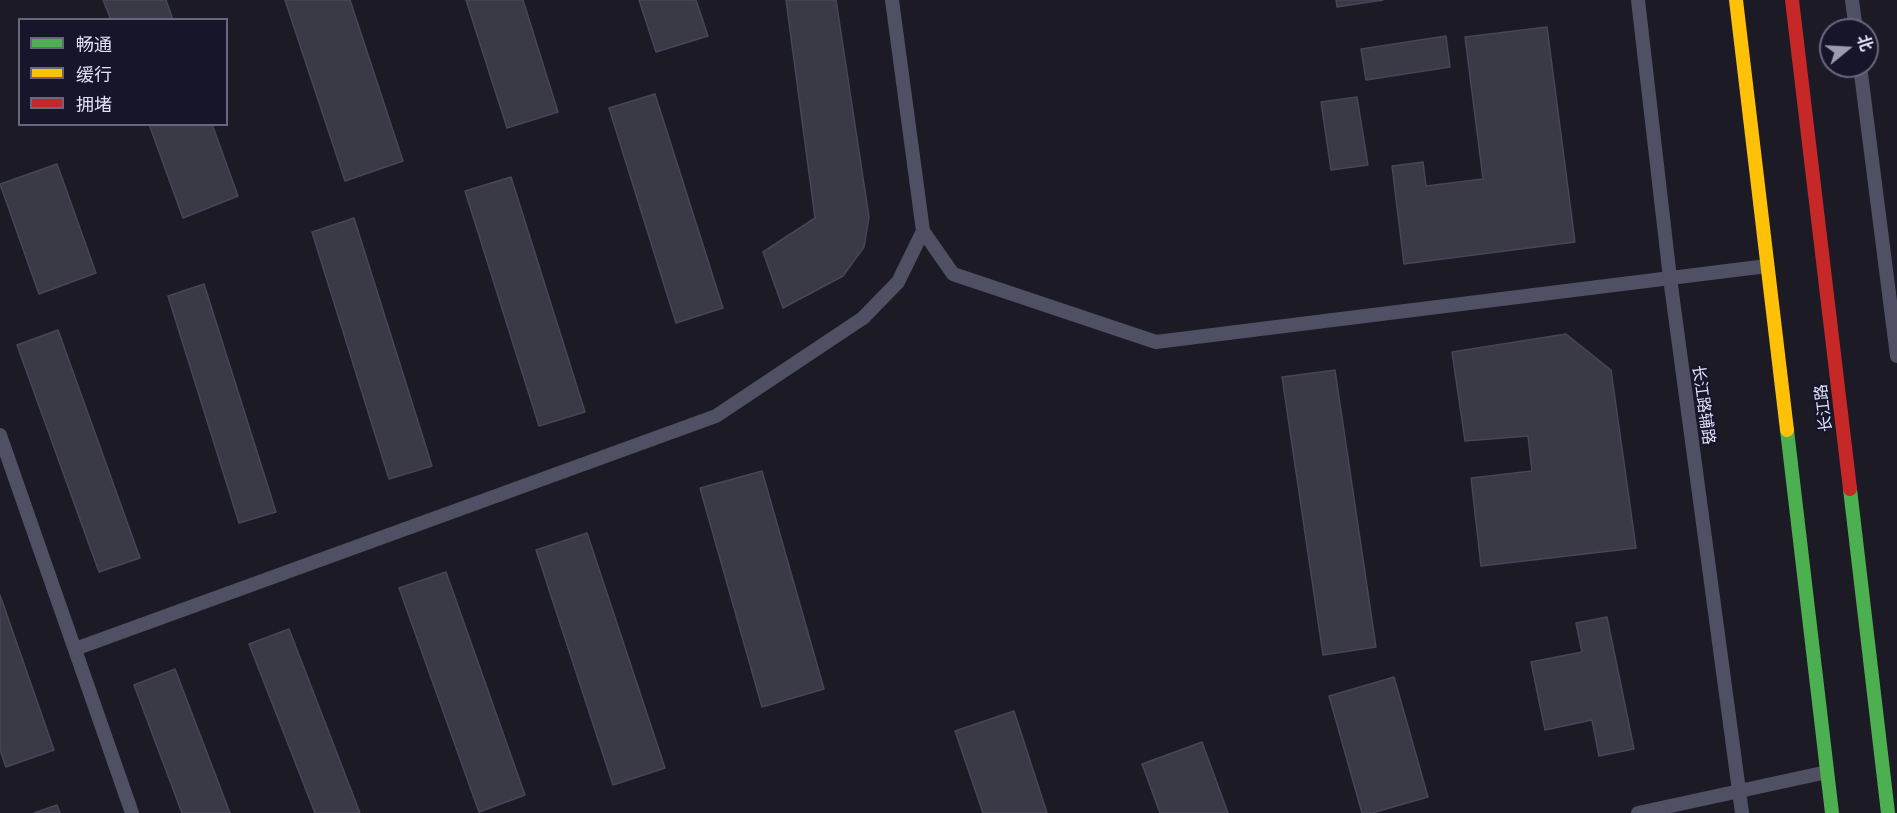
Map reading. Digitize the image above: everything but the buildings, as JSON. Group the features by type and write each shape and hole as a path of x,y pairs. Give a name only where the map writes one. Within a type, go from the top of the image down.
{"main road":[{"path":"1736,0 1832,813"},
{"name":"长江路","path":"1792,0 1888,813"}],"lane":[{"path":"892,0 923,231 953,274 1156,342 1767,266"},
{"name":"长江路辅路","path":"1638,0 1670,278 1742,813"},
{"path":"1852,0 1854,18"},
{"path":"1862,78 1897,356"},
{"path":"75,649 716,416 863,318 898,282 923,231"},
{"path":"0,435 132,813"},
{"path":"1638,813 1827,772"}],"traffic: fast":[{"path":"1787,430 1832,813"},
{"path":"1850,489 1888,813"}],"traffic: slow":[{"path":"1736,0 1787,430"}],"traffic: jam":[{"path":"1792,0 1850,489"}]}
